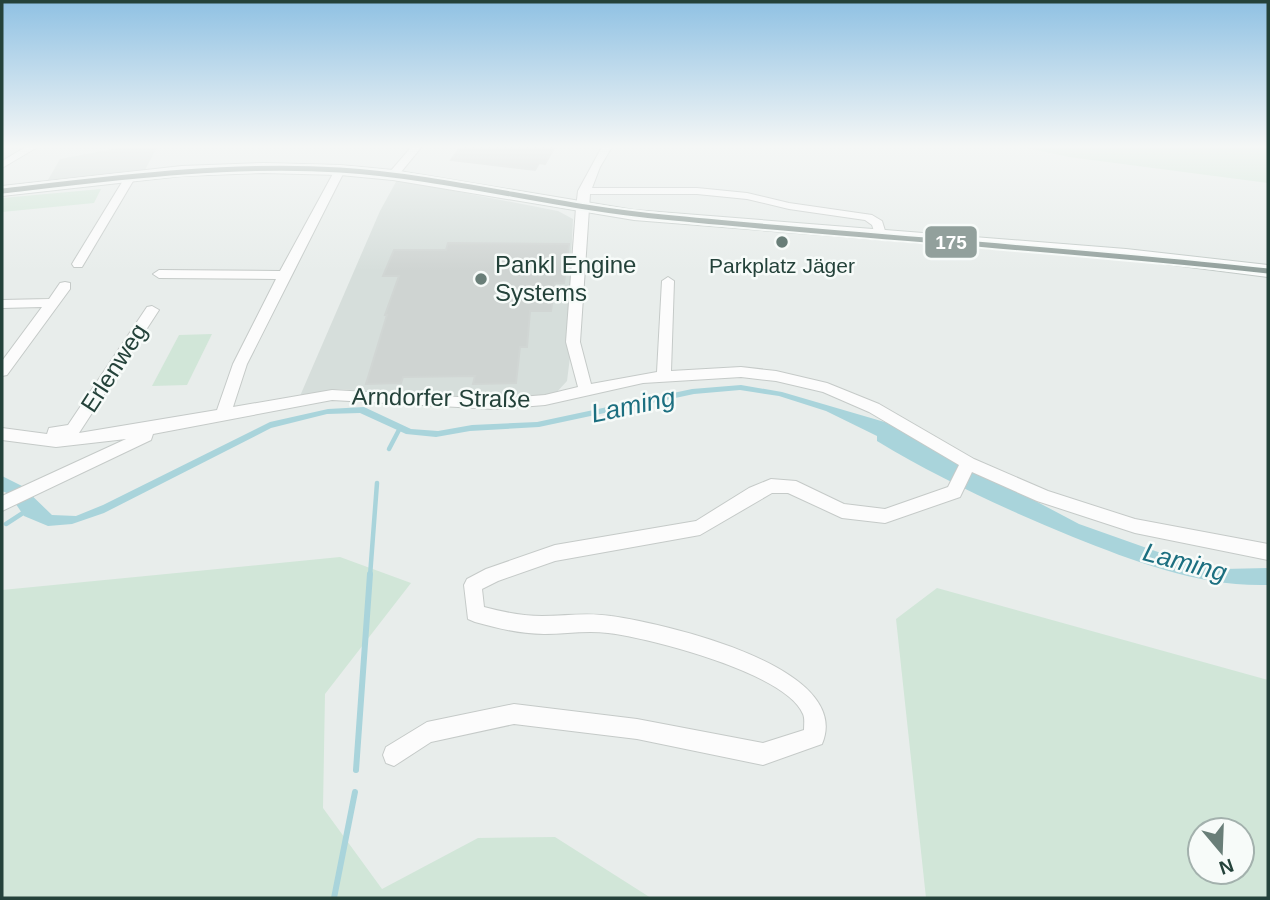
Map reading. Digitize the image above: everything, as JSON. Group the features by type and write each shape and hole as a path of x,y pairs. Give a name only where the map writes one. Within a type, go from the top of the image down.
{"main road":[{"path":"2,191 36,187"},
{"path":"488,187 583,199 645,216 1126,254 1268,271"}],"street":[{"path":"78,264 124,187"},
{"path":"223,416 240,364 331,187"},
{"path":"586,391 573,342 583,199 587,187"},
{"path":"583,199 671,190 747,196 789,206 868,217 878,223 880,234"},
{"path":"159,274 284,275"},
{"path":"664,377 668,281"},
{"path":"2,371 65,286"},
{"path":"2,304 53,303"},
{"name":"Erlenweg","path":"39,440 46,433 73,430 152,310"},
{"name":"Arndorfer Straße","path":"2,434 39,440 103,437 332,395 494,404 545,400 643,378 741,372 776,376 827,388 874,408 968,463 1043,496 1135,526 1268,552"},
{"path":"2,504 136,439 199,421"},
{"path":"394,755 427,732 514,714 638,729 763,754 815,737 812,709 793,688 757,668 689,640 587,622 541,625 504,621 475,613 473,585 492,575 555,553 701,528 755,493 771,486 790,486 842,511 885,516 954,492 968,463"}],"shaded area":[{"path":"393,187 433,187 558,211 573,219 567,336 570,357 567,381 555,394 501,400 337,389 300,396 380,211"}],"green space":[{"path":"101,189 94,203 2,212 2,198"},
{"path":"212,334 187,385 152,386 179,335"},
{"path":"340,557 411,583 325,694 323,808 382,889 478,838 555,837 651,898 2,898 2,590"},
{"path":"937,588 1268,680 1268,898 926,898 896,619"}],"water":[{"name":"Laming","path":"741,385 782,392 888,423 1079,524 1158,552 1223,569 1268,568 1268,585 1243,585 1193,577 1120,555 973,493 877,441 877,436 826,411 779,396 740,390 694,394 539,427 470,431 436,437 406,434 360,413 327,414 271,428 104,513 72,524 48,526 24,516 9,494 2,491 2,476 22,486 52,515 76,516 270,422 328,409 364,407 411,429 438,431 472,425 537,422 692,389"}],"building":[{"path":"448,243 569,244 564,283 555,283 551,311 530,311 527,347 520,347 516,383 473,384 475,376 403,377 401,383 366,384 399,276 383,276 394,250 446,250"}],"waterway":[{"path":"389,449 400,428"},
{"path":"370,576 377,483"},
{"path":"6,524 26,511"},
{"path":"356,770 370,574"},
{"path":"334,898 355,792"}],"transit line":[{"name":"175","path":"2,191 38,187"},
{"name":"175","path":"468,187 562,205 637,215 1268,271"}],"place":[{"name":"Parkplatz Jäger","path":"782,242"},
{"name":"Pankl Engine Systems","path":"481,279"}]}
